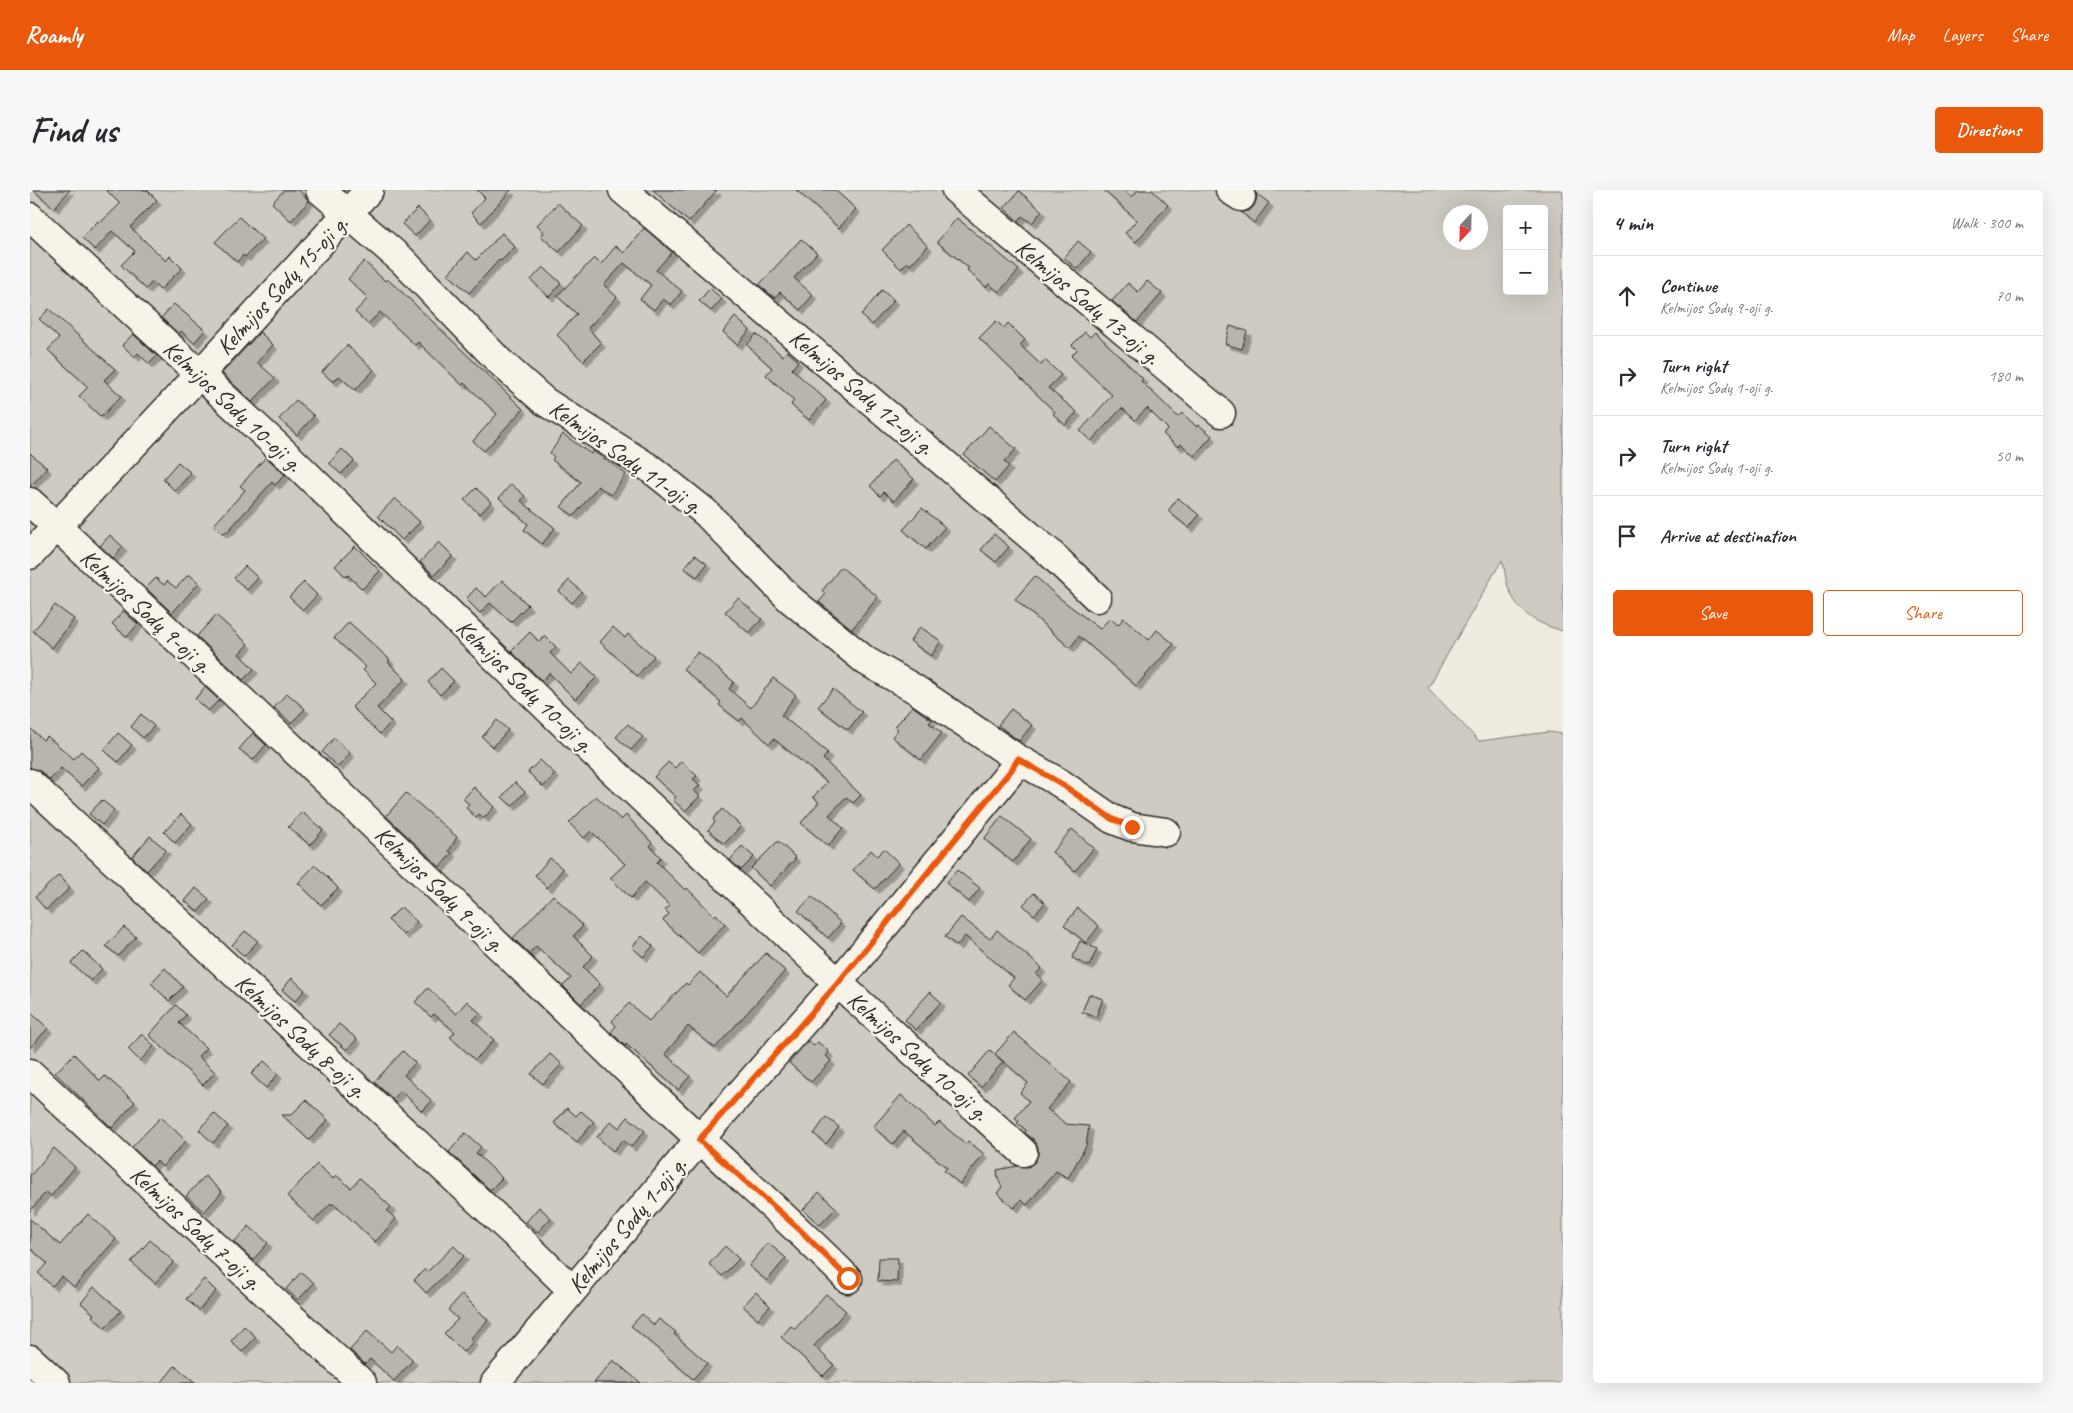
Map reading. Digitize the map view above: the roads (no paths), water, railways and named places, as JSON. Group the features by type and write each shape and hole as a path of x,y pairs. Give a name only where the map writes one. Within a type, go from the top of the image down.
{"street":[{"name":"Kelmijos Sodų 11-oji g.","path":"320,190 403,261 499,361 544,401 651,469 705,512 790,599 866,661 915,689 1018,759"},
{"name":"Kelmijos Sodų 15-oji g.","path":"30,555 369,190"},
{"name":"Kelmijos Sodų 12-oji g.","path":"623,190 1043,547 1097,598"},
{"name":"Kelmijos Sodų 13-oji g.","path":"956,190 1221,413"},
{"name":"Kelmijos Sodų 10-oji g.","path":"30,217 290,458 578,738 838,983 1023,1152"},
{"name":"Kelmijos Sodų 9-oji g.","path":"30,502 286,740 699,1140 798,1228 848,1278"},
{"path":"1018,759 1060,783 1112,819 1132,827 1166,832"},
{"name":"Kelmijos Sodų 1-oji g.","path":"495,1383 699,1140 838,983 1012,769 1018,759"},
{"name":"Kelmijos Sodų 8-oji g.","path":"30,783 518,1237 572,1290"},
{"name":"Kelmijos Sodų 7-oji g.","path":"30,1073 362,1383"},
{"path":"30,1359 56,1383"}]}
